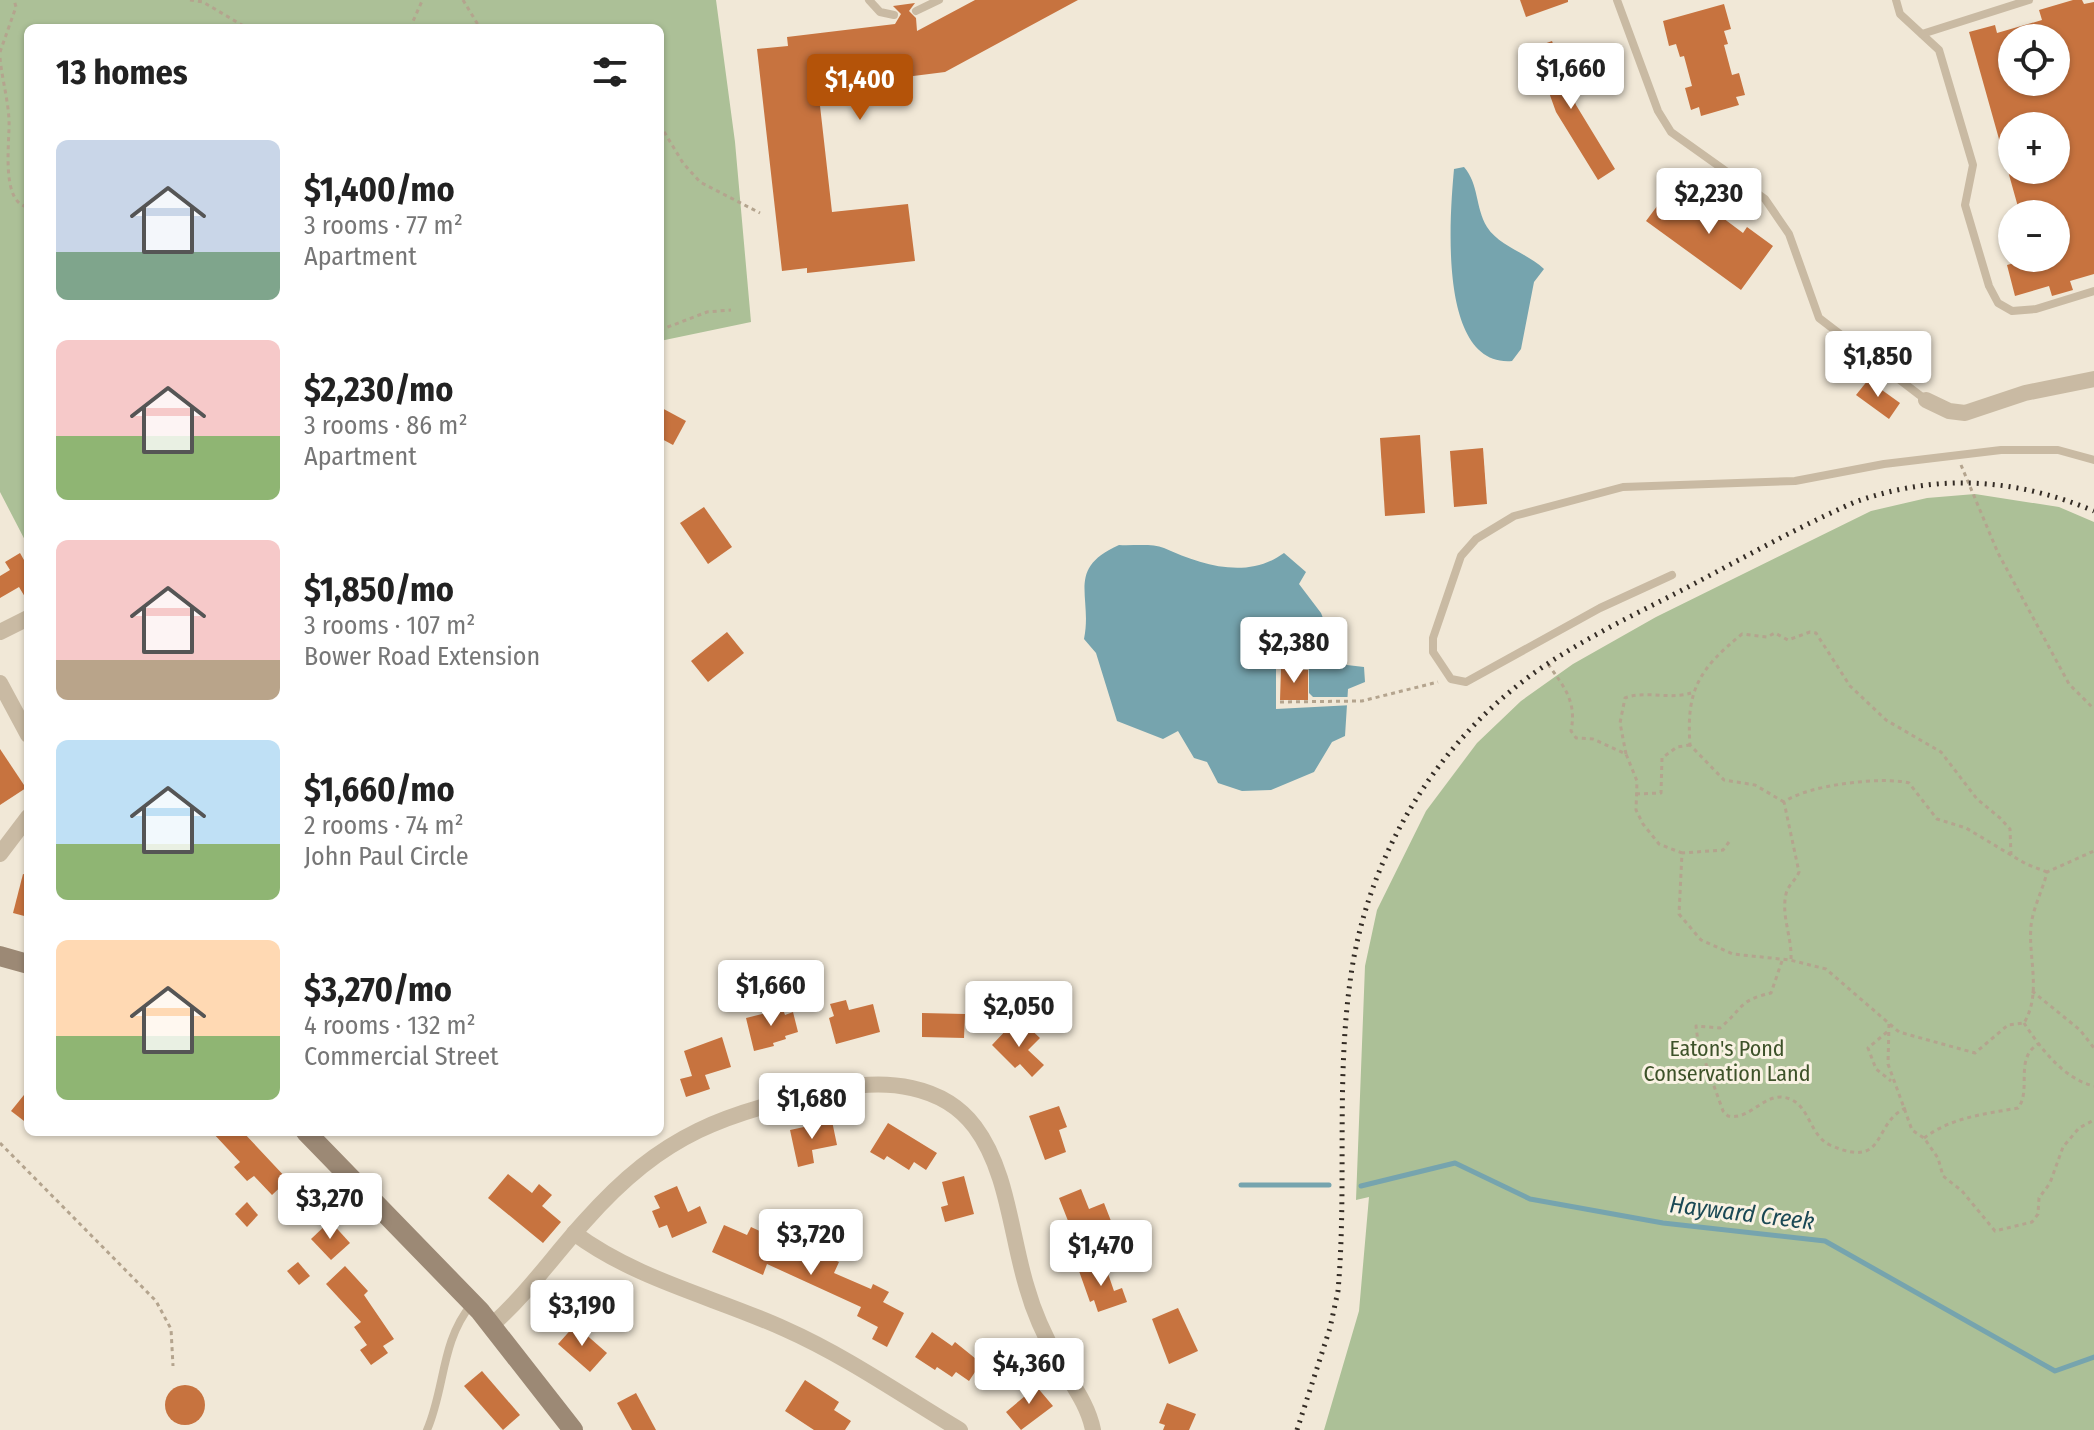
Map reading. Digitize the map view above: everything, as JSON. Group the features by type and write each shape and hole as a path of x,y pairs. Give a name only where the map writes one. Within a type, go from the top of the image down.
{"main road":[{"path":"0,956 24,963"},
{"path":"310,1136 473,1303 573,1430"}],"street":[{"path":"1926,400 1949,411 1965,413 2025,393 2094,379"},
{"path":"0,632 24,620"},
{"path":"0,683 24,728"},
{"path":"0,854 24,822"},
{"path":"492,1325 574,1233 640,1168 689,1134 723,1117 859,1085 887,1084 922,1090 960,1111 985,1143 1035,1313 1087,1409 1093,1430"},
{"path":"574,1233 611,1256 670,1285 801,1337 960,1430"}],"lane":[{"path":"869,0 880,12 894,15"},
{"path":"916,11 939,0"},
{"path":"1617,0 1658,111 1671,132 1765,199 1789,234 1819,318 1926,400"},
{"path":"1896,0 1900,14 1939,50 1973,165 1965,205 1989,286 1998,303 2012,311 2036,309 2094,291"},
{"path":"1922,34 2029,0"},
{"path":"1672,575 1600,608 1466,682 1451,679 1433,652 1433,638 1461,556 1476,539 1502,521 1623,487 1795,481 1884,464 2035,449 2058,450 2094,460"},
{"path":"427,1430 439,1403 441,1380 453,1333 473,1303"}],"path":[{"path":"0,52 16,7 14,0"},
{"path":"190,0 203,2 240,24"},
{"path":"463,0 478,24"},
{"path":"412,24 422,1"},
{"path":"0,58 9,122 2,157 5,179 11,197 24,205"},
{"path":"664,132 683,163 700,182 760,213"},
{"path":"664,328 707,312 731,310"},
{"path":"1957,456 1998,553 2069,684 2094,709"},
{"path":"1790,960 1792,940 1785,902 1789,886 1799,872 1784,802 1755,785 1724,780 1690,745 1691,693 1713,659 1742,634 1767,637 1775,633 1788,640 1810,632 1816,633 1850,686 1886,720 1941,752 1977,799 2010,829 2011,855"},
{"path":"1548,664 1570,694 1574,716 1571,731 1576,738 1593,739 1626,754"},
{"path":"1280,702 1362,701 1451,679"},
{"path":"1691,693 1675,698 1634,695 1625,698 1620,723 1626,754 1637,781 1636,810 1659,844 1676,853 1723,850 1729,842"},
{"path":"1636,794 1661,793 1662,758 1677,747 1690,745"},
{"path":"1784,802 1803,791 1840,783 1900,780 1915,790 1923,805 1937,819 1966,828 2047,872 2094,851"},
{"path":"1682,853 1679,875 1682,922 1701,940 1733,954 1790,960 1826,969 1868,1001 1899,1032 1975,1053 2008,1025 2024,1023"},
{"path":"2024,1023 2029,1014 2032,991 2031,926 2047,872"},
{"path":"1782,961 1771,993 1755,995 1737,1006 1720,1028 1696,1026 1698,1042 1723,1111 1728,1116 1742,1116 1770,1100 1788,1098 1799,1106 1819,1139 1859,1153 1870,1151 1879,1143 1894,1116 1906,1108"},
{"path":"2032,991 2080,1030 2094,1048"},
{"path":"2024,1023 2038,1044 2076,1082 2094,1086"},
{"path":"1889,1024 1886,1049 1892,1082 1906,1108 1912,1130 1924,1138 1938,1158 1943,1176 1962,1191 1983,1219 2000,1233 2032,1222 2038,1214 2039,1198 2050,1183 2063,1147 2079,1128 2094,1120"},
{"path":"1887,1032 1868,1048 1876,1069 1892,1082"},
{"path":"1924,1138 1939,1127 1977,1113 2018,1108 2024,1093 2022,1072 2031,1048 2038,1044"},
{"path":"0,1143 162,1309 171,1329 173,1366"}],"green space":[{"path":"0,0 716,0 735,142 751,322 664,340 664,24 24,24 24,538 0,492"},
{"name":"Eaton's Pond Conservation Land","path":"1975,494 2059,507 2094,522 2094,1430 1324,1430 1359,1311 1369,1197 1356,1200 1365,966 1377,910 1426,811 1477,743 1521,701 1573,664 1656,617 1871,511 1927,498"}],"water":[{"path":"1464,167 1472,181 1480,212 1492,234 1544,269 1534,282 1521,349 1512,361 1488,356 1471,340 1460,315 1453,284 1451,219 1454,169"},
{"path":"1119,545 1159,546 1194,560 1240,568 1270,561 1284,553 1306,572 1299,584 1321,613 1339,658 1347,665 1364,667 1365,682 1348,689 1345,736 1332,742 1314,772 1271,790 1242,791 1218,783 1207,762 1194,758 1178,731 1163,739 1117,721 1096,653 1084,639 1087,574 1102,554"}],"pier":[{"path":"1276,664 1309,664 1309,693 1313,697 1352,697 1353,705 1276,709"}],"building":[{"path":"975,0 1078,0 945,72 818,88 832,212 908,204 915,261 807,273 807,268 782,271 757,49 788,46 787,37 895,24 901,14 893,6 915,3 909,11 916,18 917,31"},
{"path":"1520,0 1568,0 1568,2 1526,17"},
{"path":"2073,0 2082,0 2084,4 2094,2 2094,274 2070,281 2073,290 2052,296 2049,286 2015,296 2009,272 2070,272 2070,200 2016,200 2012,184 2070,184 2070,112 1998,112 1998,135 1969,32 1995,25 1998,33 1998,96 2070,96 2070,24 2028,24 2042,20 2039,10"},
{"path":"1724,4 1731,29 1724,31 1728,44 1724,45 1732,75 1739,73 1745,95 1736,97 1739,105 1701,116 1699,107 1691,110 1685,88 1692,86 1684,56 1680,57 1676,44 1669,46 1663,21"},
{"path":"1552,41 1576,105 1615,169 1598,180 1556,112 1533,48"},
{"path":"1675,182 1743,233 1747,227 1773,246 1741,290 1646,221"},
{"path":"1868,380 1900,403 1889,419 1856,395"},
{"path":"664,409 686,421 673,445 664,440"},
{"path":"1420,435 1425,513 1385,516 1380,438"},
{"path":"1483,448 1487,504 1454,507 1450,451"},
{"path":"704,507 732,547 708,564 680,523"},
{"path":"20,553 24,560 24,595 19,587 0,598 0,576 10,570 5,562"},
{"path":"727,632 744,653 708,682 691,661"},
{"path":"1281,669 1308,670 1308,700 1280,700"},
{"path":"0,749 24,789 0,805"},
{"path":"23,874 24,874 24,916 13,913"},
{"path":"846,1000 849,1010 873,1004 880,1032 836,1044 829,1018 834,1016 830,1004"},
{"path":"783,1009 785,1015 793,1012 798,1032 773,1043 774,1046 754,1051 746,1018"},
{"path":"922,1013 965,1014 964,1038 922,1037"},
{"path":"1025,1024 1040,1038 1028,1050 1044,1065 1032,1077 1020,1064 1015,1068 992,1045 1009,1027 1016,1034"},
{"path":"722,1037 731,1067 705,1075 710,1089 686,1097 680,1079 692,1076 684,1051"},
{"path":"24,1095 24,1121 11,1111"},
{"path":"1059,1106 1067,1127 1059,1130 1066,1152 1045,1160 1029,1116"},
{"path":"832,1121 837,1145 812,1150 814,1163 798,1167 790,1130"},
{"path":"888,1123 937,1153 926,1170 914,1162 909,1170 887,1156 884,1160 870,1152"},
{"path":"216,1136 247,1136 288,1180 272,1195 254,1176 247,1181 234,1167 240,1162"},
{"path":"508,1174 532,1193 539,1184 552,1195 542,1206 561,1222 543,1243 488,1198"},
{"path":"964,1176 974,1214 945,1222 941,1207 948,1205 942,1182"},
{"path":"677,1186 688,1212 700,1206 707,1223 672,1238 667,1225 659,1228 652,1211 660,1208 654,1196"},
{"path":"1081,1189 1089,1209 1104,1203 1111,1221 1074,1236 1059,1198"},
{"path":"247,1202 258,1215 247,1227 235,1214"},
{"path":"330,1221 350,1243 331,1260 311,1239"},
{"path":"724,1225 747,1235 751,1227 768,1235 765,1243 817,1265 822,1254 839,1262 834,1273 871,1289 873,1284 889,1292 883,1302 904,1313 887,1347 872,1339 878,1327 857,1316 861,1307 767,1264 763,1275 712,1252"},
{"path":"298,1262 310,1276 299,1285 287,1271"},
{"path":"1104,1262 1114,1291 1122,1288 1127,1302 1098,1312 1094,1300 1090,1302 1079,1271"},
{"path":"345,1266 368,1291 364,1295 394,1339 383,1346 388,1353 371,1365 360,1350 367,1345 354,1327 361,1322 326,1284"},
{"path":"1178,1308 1198,1351 1169,1364 1152,1319"},
{"path":"575,1325 607,1353 590,1372 558,1344"},
{"path":"932,1332 952,1346 955,1342 981,1363 969,1381 956,1372 952,1377 937,1367 935,1370 915,1357"},
{"path":"482,1371 520,1415 503,1430 464,1386"},
{"path":"805,1380 839,1402 834,1410 851,1421 845,1430 814,1430 785,1411"},
{"path":"1031,1380 1053,1406 1021,1430 1006,1412 1025,1396 1020,1390"},
{"path":"185,1385 199,1391 205,1405 199,1419 185,1425 171,1419 165,1405 171,1391"},
{"path":"636,1393 656,1430 632,1430 617,1403"},
{"path":"1167,1403 1196,1414 1189,1430 1163,1430 1165,1425 1159,1423"}],"waterway":[{"name":"Hayward Creek","path":"1361,1186 1455,1163 1530,1199 1663,1223 1825,1241 2055,1371 2094,1357"},
{"name":"Hayward Creek","path":"1241,1185 1329,1185"}],"railway":[{"path":"1297,1430 1330,1328 1338,1291 1343,1059 1358,936 1371,892 1410,808 1465,734 1534,673 1571,649 1855,502 1916,487 1976,483 2035,492 2094,511"}]}
